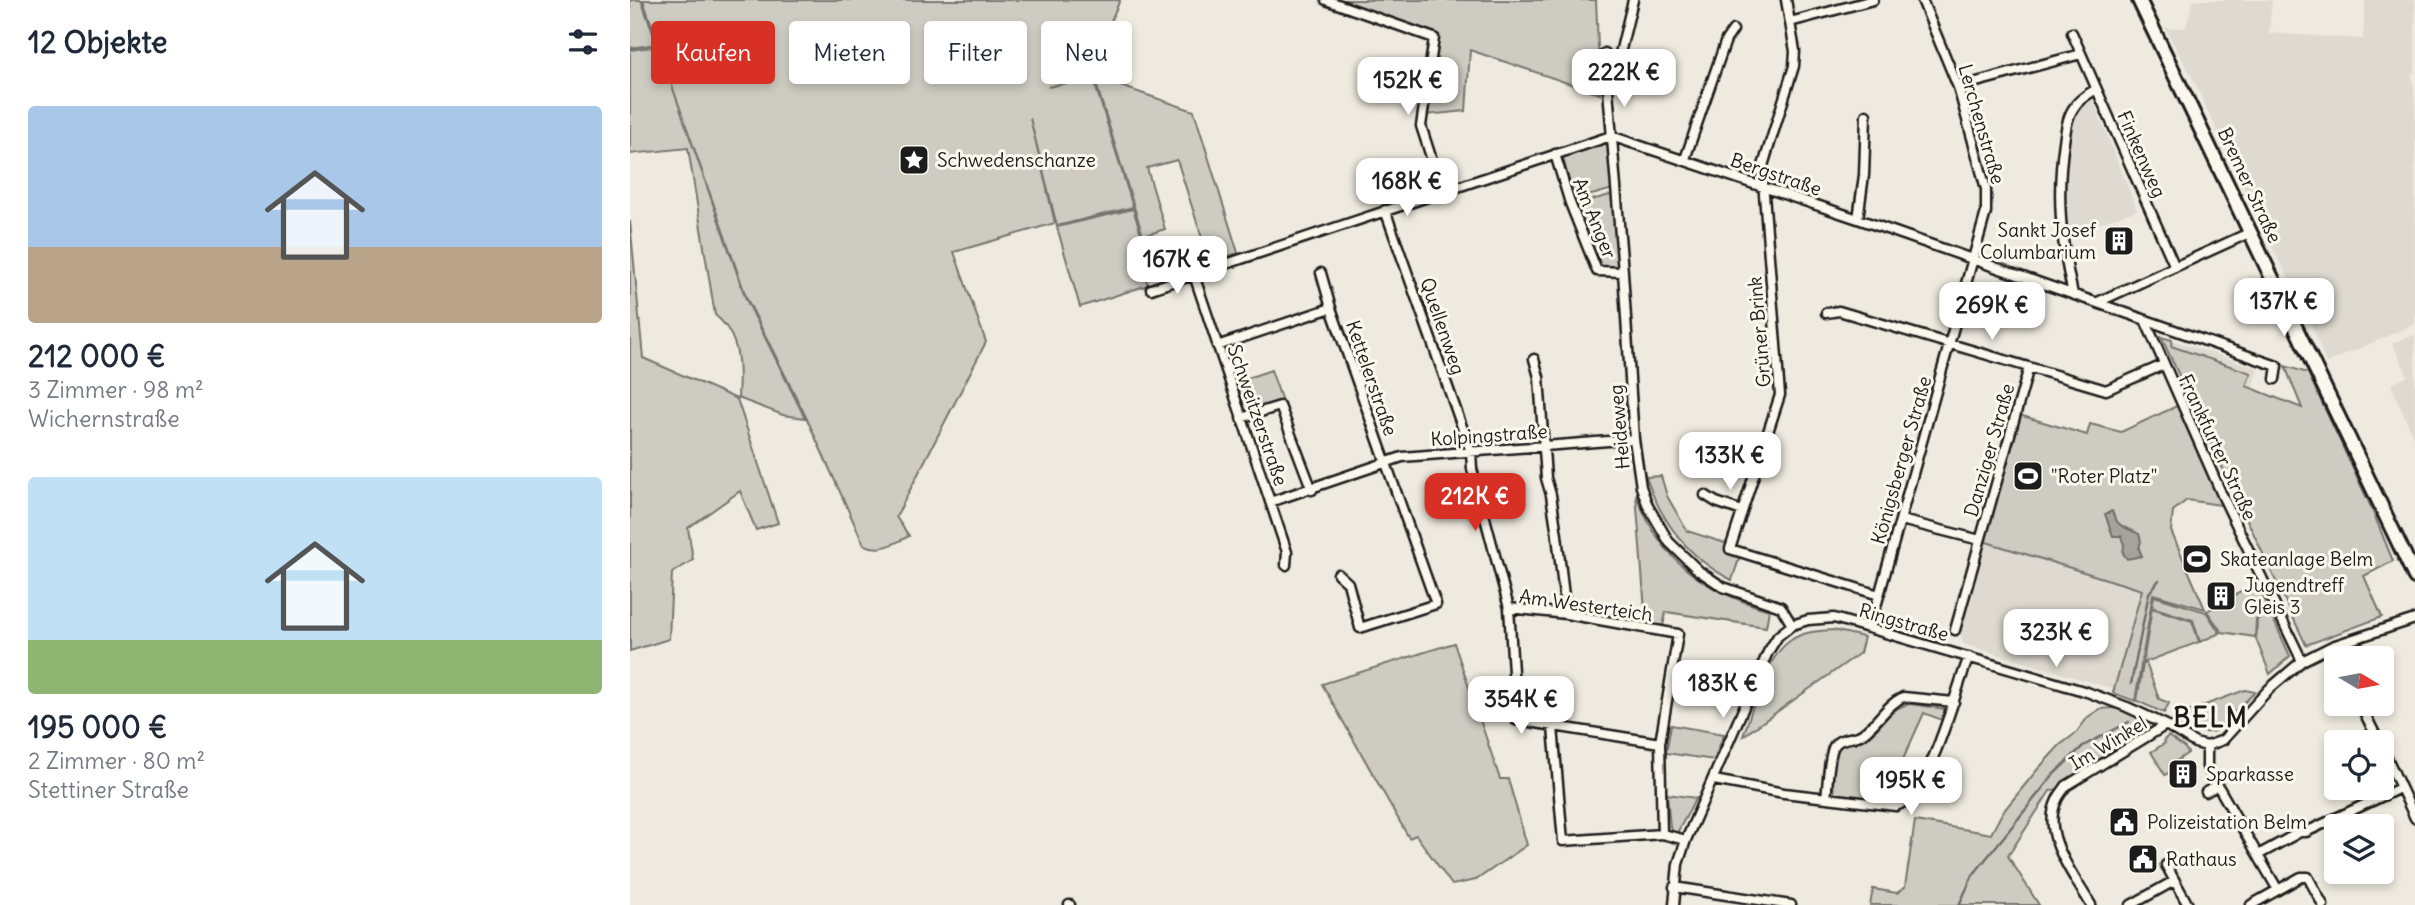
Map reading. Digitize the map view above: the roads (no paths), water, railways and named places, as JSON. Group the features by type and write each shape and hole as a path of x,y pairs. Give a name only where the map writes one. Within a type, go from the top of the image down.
{"street":[{"path":"1326,0 1434,38 1421,126 1442,191"},
{"path":"1607,84 1615,74 1633,0"},
{"name":"Grüner Brink","path":"1786,0 1795,51 1794,66 1762,169 1780,395 1730,549 1879,595"},
{"path":"1790,22 1873,0"},
{"name":"Lerchenstraße","path":"1922,0 1958,87 1986,189 1986,212 1974,261"},
{"name":"Bremer Straße","path":"2140,0 2415,577"},
{"path":"1685,159 1726,40 1733,30"},
{"name":"Finkenweg","path":"2072,33 2175,267"},
{"name":"Heideweg","path":"1605,53 1634,439 1641,487 1648,506 1669,542 1699,571 1723,587 1781,607 1792,625"},
{"path":"1958,87 2081,54"},
{"path":"2073,295 2059,215 2061,166 2067,120 2075,105 2096,89"},
{"path":"1858,219 1864,175 1866,115"},
{"path":"1151,289 1611,136"},
{"name":"Bergstraße","path":"1611,136 1685,159 2277,366 2274,379"},
{"name":"Am Anger","path":"1555,154 1570,203 1597,271 1623,272"},
{"name":"Quellenweg","path":"1385,210 1471,452 1472,469 1508,608"},
{"path":"2098,302 2251,232"},
{"name":"Königsberger Straße","path":"1870,628 1974,261"},
{"name":"Kettelerstraße","path":"1321,273 1436,604 1360,628 1348,583 1338,574"},
{"name":"Schweitzerstraße","path":"1194,275 1287,552 1286,565"},
{"name":"Kettelerstraße","path":"1217,346 1331,308"},
{"path":"1826,313 1839,311 2106,390 2163,365"},
{"name":"Frankfurter Straße","path":"2145,320 2227,506 2302,661"},
{"path":"1534,359 1539,377 1546,478 1557,535 1566,614"},
{"name":"Danziger Straße","path":"1955,631 2029,367"},
{"path":"1241,418 1280,406 1312,490"},
{"name":"Kolpingstraße","path":"1270,502 1312,490 1402,457 1634,439"},
{"path":"1706,495 1716,502 1742,511"},
{"name":"Danziger Straße","path":"1900,520 1980,540"},
{"name":"Am Westerteich","path":"1660,743 1516,720 1508,608 1566,614 1678,634 1660,743 1662,834"},
{"name":"Ringstraße","path":"1792,625 1822,617 1870,628 2106,698 2166,725 2195,743 2207,746"},
{"path":"2332,646 2415,619"},
{"path":"1674,905 1674,887 1686,840 1768,652 1778,636 1792,625"},
{"path":"2278,890 2207,767 2207,746 2223,740 2269,689 2302,661 2324,650"},
{"path":"1714,780 1743,787 1826,798 1896,806 1903,804 1914,793 1937,749 1969,657"},
{"path":"1826,798 1833,747 1839,740 1858,736 1868,729 1883,711 1903,697 1954,702"},
{"name":"Im Winkel","path":"2091,905 2055,836 2053,819 2056,801 2066,786 2166,725"},
{"path":"1553,727 1563,841 1662,834 1686,840"},
{"path":"2394,774 2415,818"},
{"path":"2206,792 2218,785"},
{"path":"2258,855 2293,835 2306,832 2400,788"},
{"path":"2166,865 2188,905"},
{"path":"2251,905 2301,877 2308,877 2323,905"},
{"path":"2132,905 2174,881"},
{"path":"1674,887 1791,905"}],"waterway":[{"path":"2153,588 2159,580"},
{"path":"2131,684 2152,589"},
{"path":"1959,905 1973,875 2054,774 2083,746 2129,722"}],"place":[{"name":"Schwedenschanze","path":"914,160"},
{"name":"Sankt Josef Columbarium","path":"2119,241"},
{"name":"\"Roter Platz\"","path":"2028,476"},
{"name":"Skateanlage Belm","path":"2197,559"},
{"name":"Jugendtreff Gleis 3","path":"2221,596"},
{"name":"Sparkasse","path":"2183,774"},
{"name":"Polizeistation Belm","path":"2124,822"},
{"name":"Rathaus","path":"2143,859"}],"district":[{"name":"BELM","path":"2211,717"}]}
